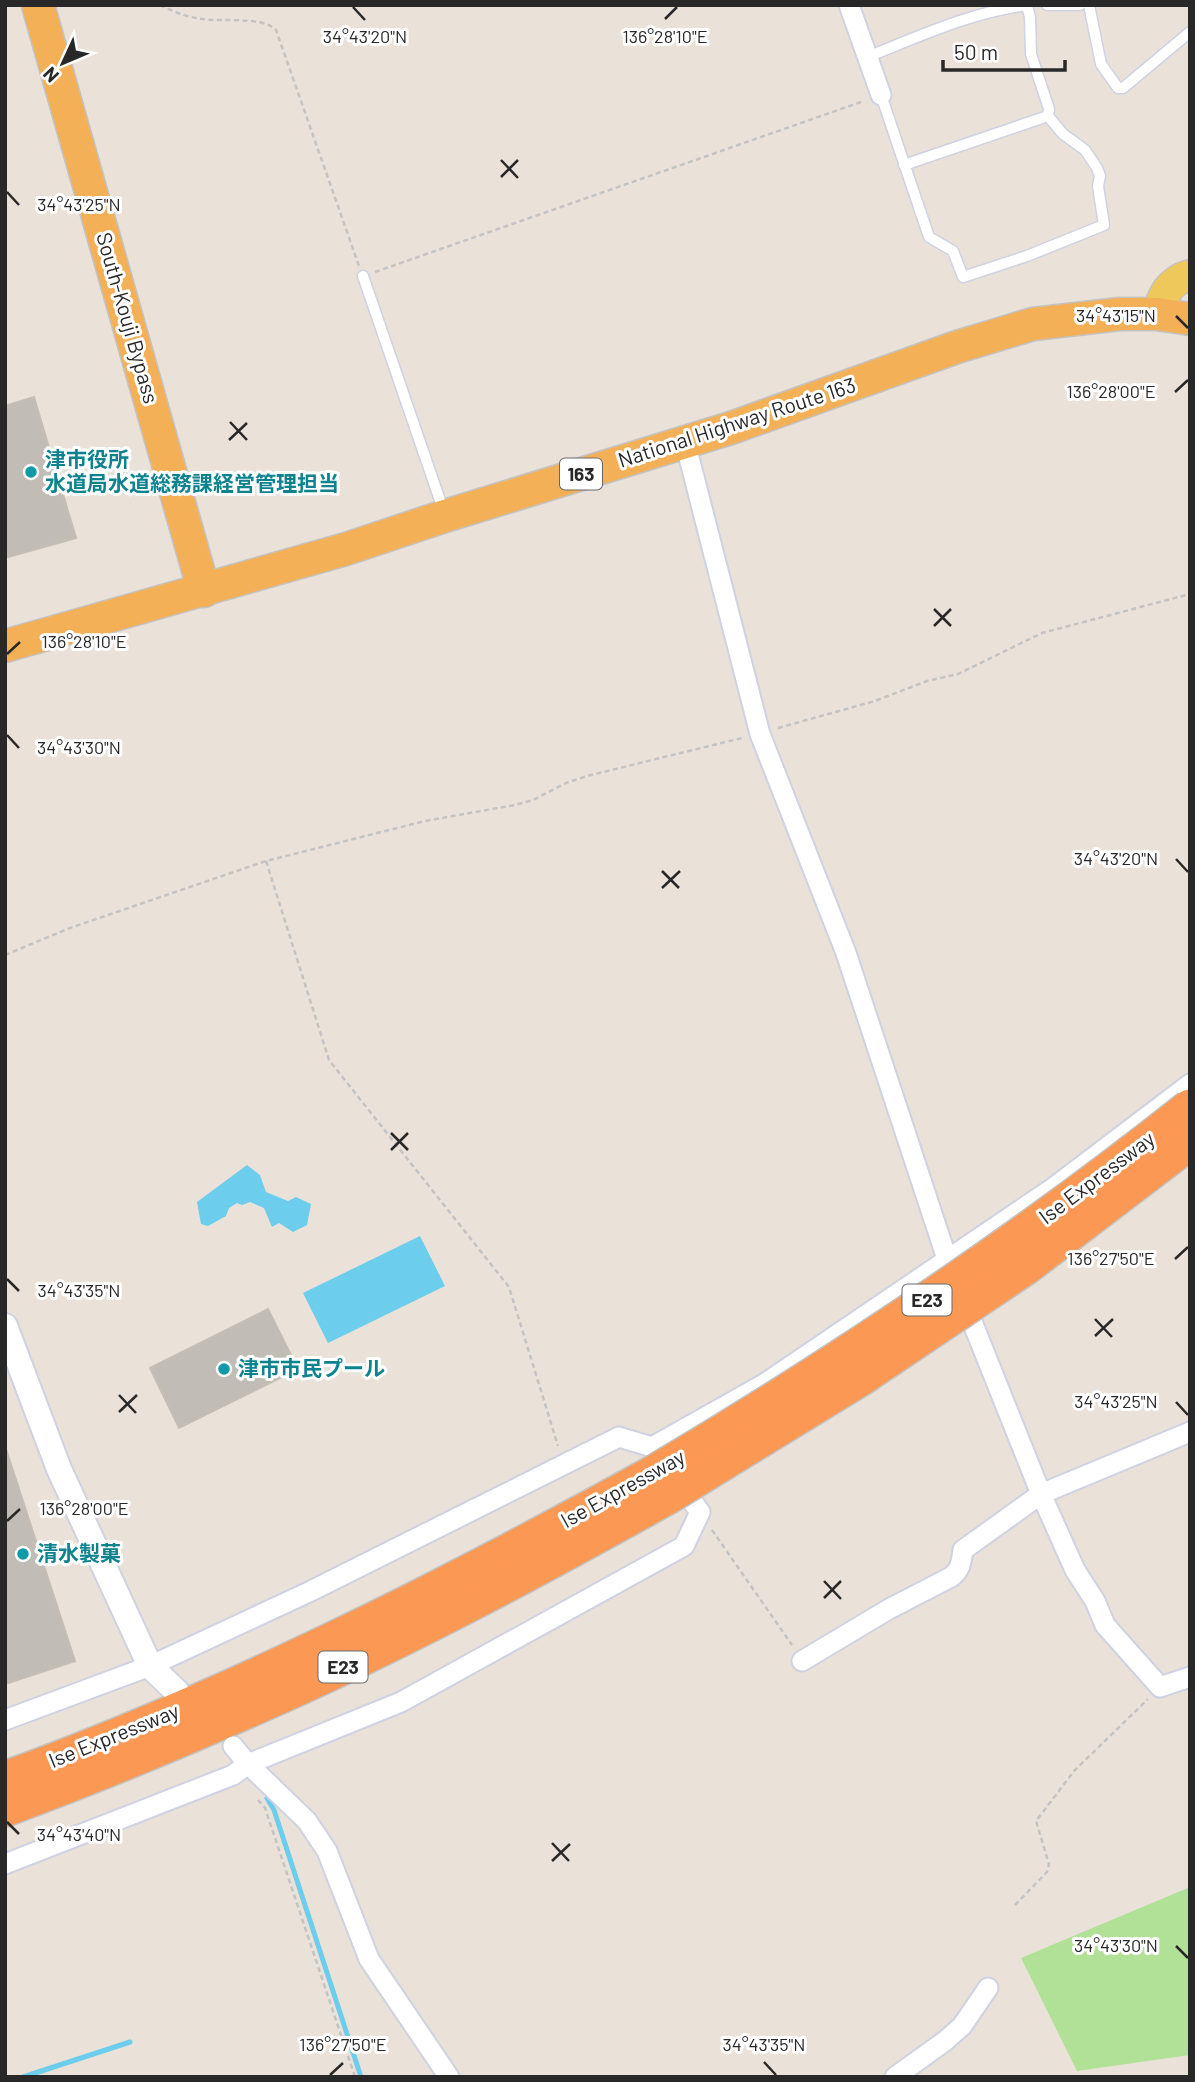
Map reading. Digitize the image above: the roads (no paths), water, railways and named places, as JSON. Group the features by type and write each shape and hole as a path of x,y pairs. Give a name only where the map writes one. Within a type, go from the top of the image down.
{"highway":[{"name":"South-Kouji Bypass","path":"38,5 204,591"},
{"name":"National Highway Route 163","path":"5,646 346,549 783,411 957,347 1033,324 1090,316 1157,314 1190,320"},
{"name":"Ise Expressway","path":"5,1809 173,1742 300,1687 545,1565 657,1473 846,1355 1010,1244 1190,1107"},
{"name":"Ise Expressway","path":"5,1779 160,1718 357,1629 657,1473 861,1378 1015,1274 1190,1142"}],"main road":[{"path":"1157,314 1170,285 1190,275"}],"street":[{"path":"849,5 881,95"},
{"path":"685,442 760,734 846,953 947,1259 1041,1493 1075,1570 1095,1601 1105,1625 1160,1687 1190,1677"},
{"path":"657,1473 764,1384 1052,1188 1190,1084"},
{"path":"5,1326 59,1469 150,1666 177,1692"},
{"path":"802,1661 889,1609 951,1577 961,1565 963,1550 1041,1493 1190,1432"},
{"path":"5,1720 150,1666 310,1591 619,1437 701,1512 684,1546 401,1702 248,1765 233,1775 5,1864"},
{"path":"233,1745 248,1765 307,1821 327,1851 369,1959 449,2077"},
{"path":"895,2077 962,2026 988,1989"}],"lane":[{"path":"867,57 971,16 1005,7 1027,5 1031,54 1049,109 1048,116 1063,134 1085,150 1097,168 1104,225 1027,256 962,276 953,251 929,237 881,95"},
{"path":"1046,5 1080,5"},
{"path":"1088,5 1101,64 1118,88 1123,88 1190,32"},
{"path":"904,165 1048,116"},
{"path":"363,276 445,516"}],"water":[{"path":"247,1165 260,1175 266,1192 288,1201 296,1197 311,1204 307,1225 293,1232 279,1223 272,1227 264,1208 250,1202 242,1205 237,1203 229,1208 226,1216 208,1226 201,1224 197,1202"},
{"path":"420,1236 445,1286 328,1343 303,1293"}],"waterway":[{"path":"267,1798 274,1810 361,2077"},
{"path":"23,2077 130,2042"}],"place":[{"name":"津市役所 水道局水道総務課経営管理担当","path":"31,472"},
{"name":"津市市民プール","path":"224,1369"},
{"name":"清水製菓","path":"23,1554"}]}
